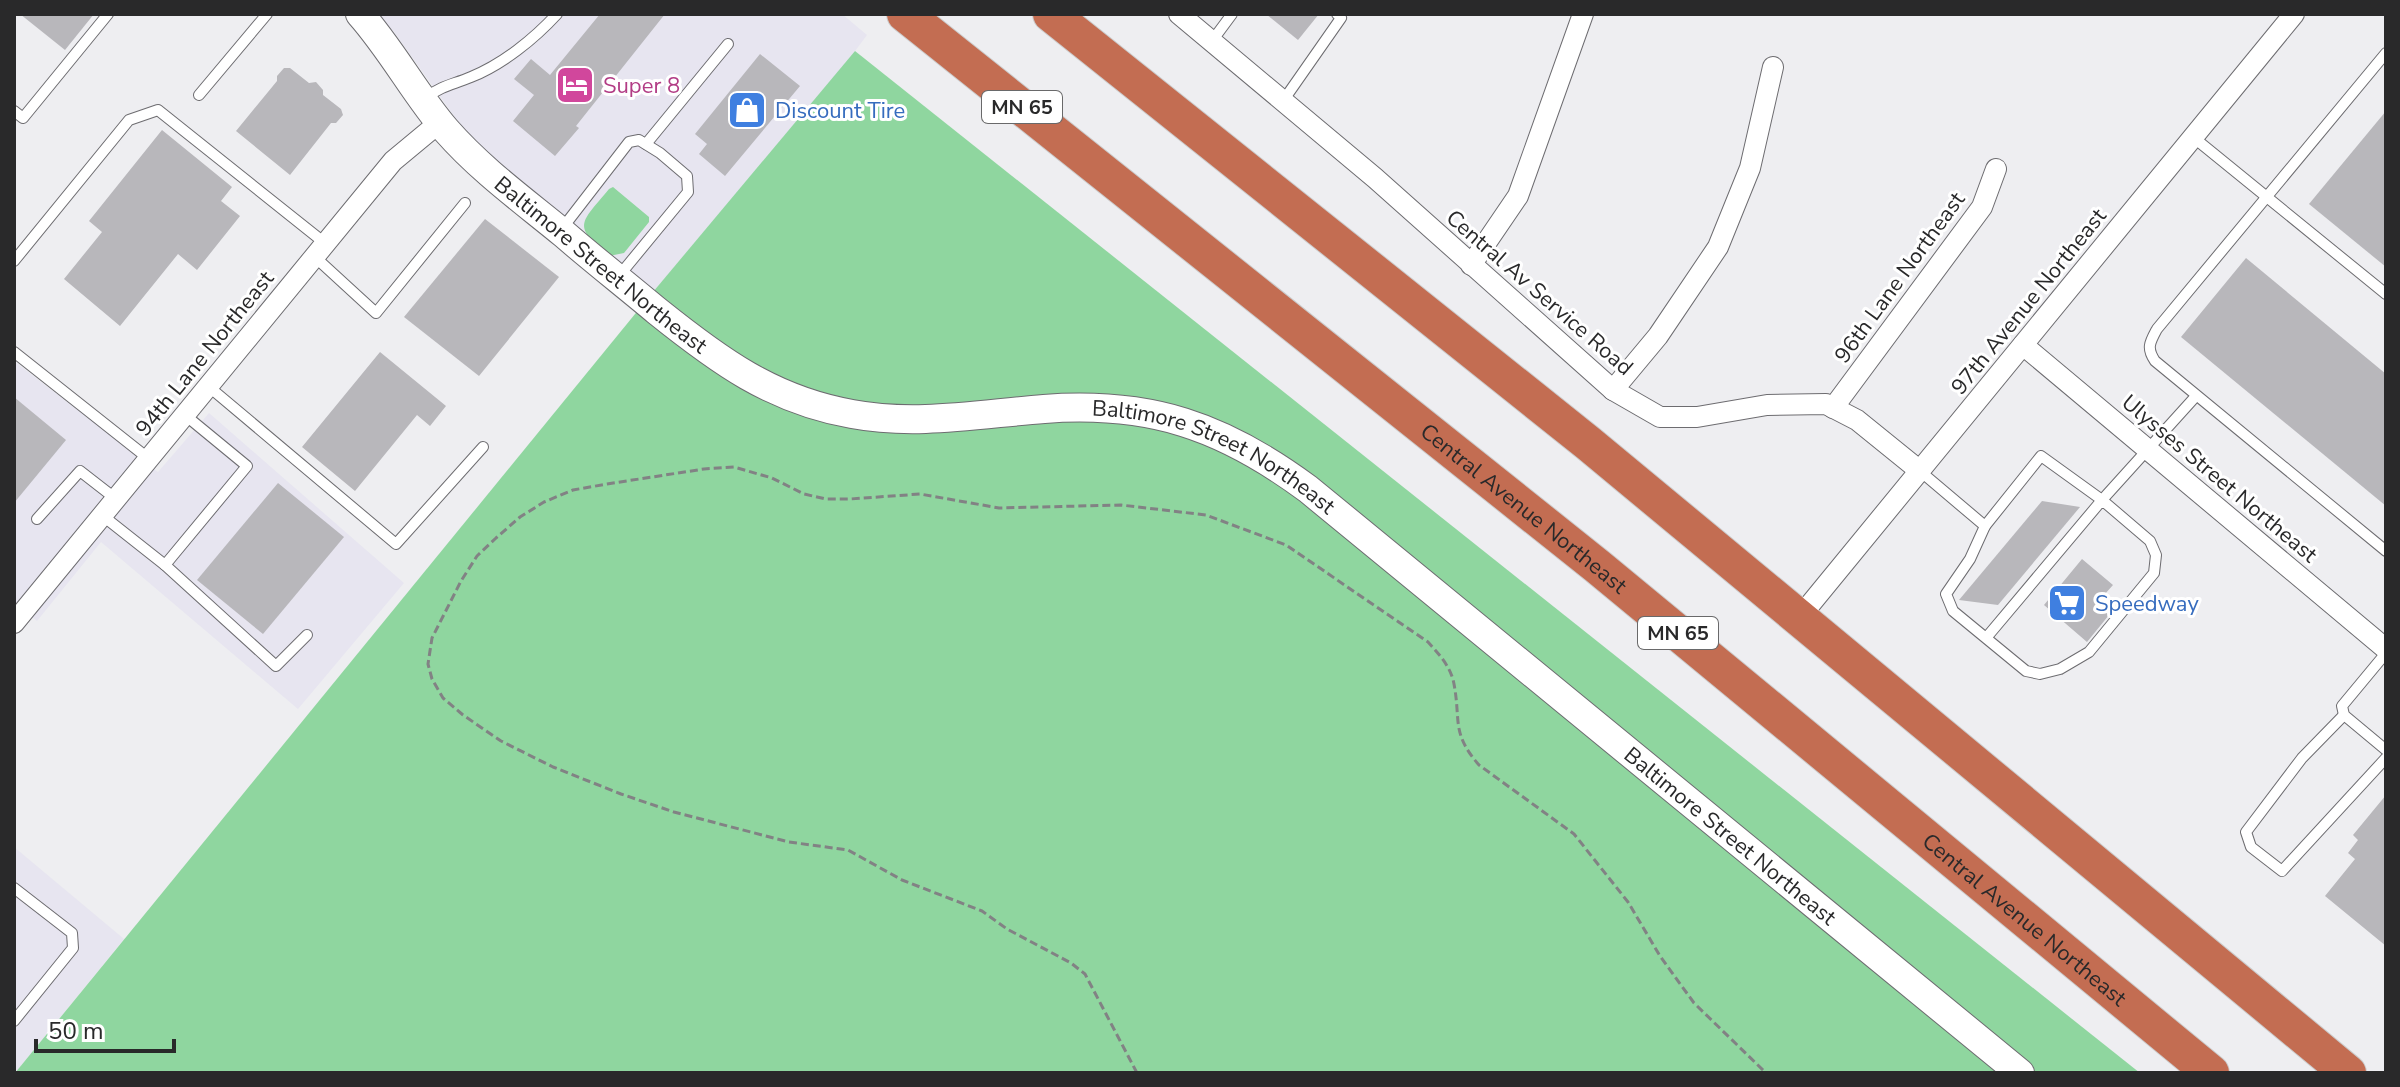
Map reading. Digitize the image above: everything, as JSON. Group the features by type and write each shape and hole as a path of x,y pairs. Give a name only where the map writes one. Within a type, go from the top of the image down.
{"highway":[{"name":"Central Avenue Northeast","path":"905,14 1609,576 2211,1073"},
{"path":"1051,14 1588,443 2348,1073"}],"street":[{"name":"Baltimore Street Northeast","path":"360,14 440,122 491,175 713,354 737,371 788,397 881,419 916,421 1084,407 1135,410 1195,425 1257,453 1308,489 2020,1073"},
{"name":"Central Av Service Road","path":"1179,14 1375,178 1613,390 1660,417 1697,417 1767,405 1826,404 1857,420 1920,471"},
{"path":"1471,265 1518,196 1583,14"},
{"name":"97th Avenue Northeast","path":"1799,618 2294,14"},
{"path":"1613,390 1658,336 1718,247 1750,168 1773,67"},
{"name":"94th Lane Northeast","path":"15,619 393,161 440,122"},
{"name":"96th Lane Northeast","path":"1833,408 1982,207 1996,169"},
{"name":"Ulysses Street Northeast","path":"2023,345 2386,651"}],"lane":[{"path":"14,111 23,118 108,14"},
{"path":"199,95 267,14"},
{"path":"423,99 442,86 471,77 516,51 535,38 557,14"},
{"path":"1211,42 1232,14"},
{"path":"1283,101 1341,15"},
{"path":"646,144 728,44"},
{"path":"2386,53 2157,329 2149,344 2149,353 2155,361 2386,551"},
{"path":"14,261 129,120 158,110 320,250 376,313 465,203"},
{"path":"2193,137 2386,294"},
{"path":"560,231 629,142 639,140 646,144 687,176 688,192 617,278"},
{"path":"14,352 149,459"},
{"path":"208,386 396,544 483,447"},
{"path":"1986,638 2102,500 2196,396"},
{"path":"165,565 247,466 185,415"},
{"path":"2041,456 2102,500 2150,541 2156,555 2154,573 2089,652 2060,669 2040,674 2026,671 1953,611 1946,594 1970,559 1985,526 2041,456"},
{"path":"37,519 80,471 116,499"},
{"path":"1920,471 1985,526"},
{"path":"103,516 165,565 276,666 307,635"},
{"path":"2386,651 2342,706 2344,715 2386,750"},
{"path":"2344,715 2302,758 2246,832 2251,847 2282,871 2386,758"},
{"path":"14,888 72,933 73,948 14,1021"}],"path":[{"path":"1137,1073 1085,974 982,911 902,880 848,850 769,838 621,794 553,767 501,741 463,715 443,698 428,664 432,638 477,556 520,517 544,502 573,490 734,467 772,478 804,494 826,499 920,494 999,508 1121,505 1206,515 1286,545 1428,642 1440,655 1454,682 1458,730 1468,753 1479,765 1574,834 1628,902 1660,956 1694,1003 1766,1073"}],"shaded area":[{"path":"376,14 842,14 867,35 832,82 653,292 479,151 394,32"},
{"path":"14,361 158,472 209,413 404,583 298,709 101,542 37,621 14,602"},
{"path":"14,847 124,939 15,1073 14,1073"}],"green space":[{"path":"855,51 2140,1073 15,1073 653,292"},
{"path":"613,187 649,217 649,222 624,253 609,256 589,237 584,224 586,217"}],"building":[{"path":"20,14 94,14 65,50"},
{"name":"Super 8","path":"600,14 665,14 555,156 513,121 534,95 514,79 531,59 550,75"},
{"path":"1266,14 1319,14 1298,40"},
{"name":"Discount Tire","path":"760,54 800,86 725,176 699,154 707,144 695,134"},
{"path":"284,68 290,68 309,83 316,82 323,95 341,109 343,115 336,123 331,123 290,175 236,131"},
{"path":"2386,111 2386,267 2309,204"},
{"path":"162,130 232,187 221,201 240,216 197,270 178,254 120,326 64,279 102,232 89,221"},
{"path":"485,219 559,277 479,376 404,317"},
{"path":"2246,258 2386,374 2386,506 2181,337"},
{"path":"380,352 446,406 430,426 417,415 355,491 302,447"},
{"path":"14,397 66,440 14,503"},
{"path":"278,483 344,537 263,634 197,580"},
{"path":"2042,501 2080,507 1998,605 1959,600"},
{"path":"2082,559 2113,585 2096,604 2109,615 2087,642 2044,605"},
{"path":"2386,795 2386,946 2325,896 2355,859 2348,853 2358,840 2353,835"}],"place":[{"name":"Super 8","path":"575,85"},
{"name":"Discount Tire","path":"747,110"},
{"name":"Speedway","path":"2067,603"}]}
